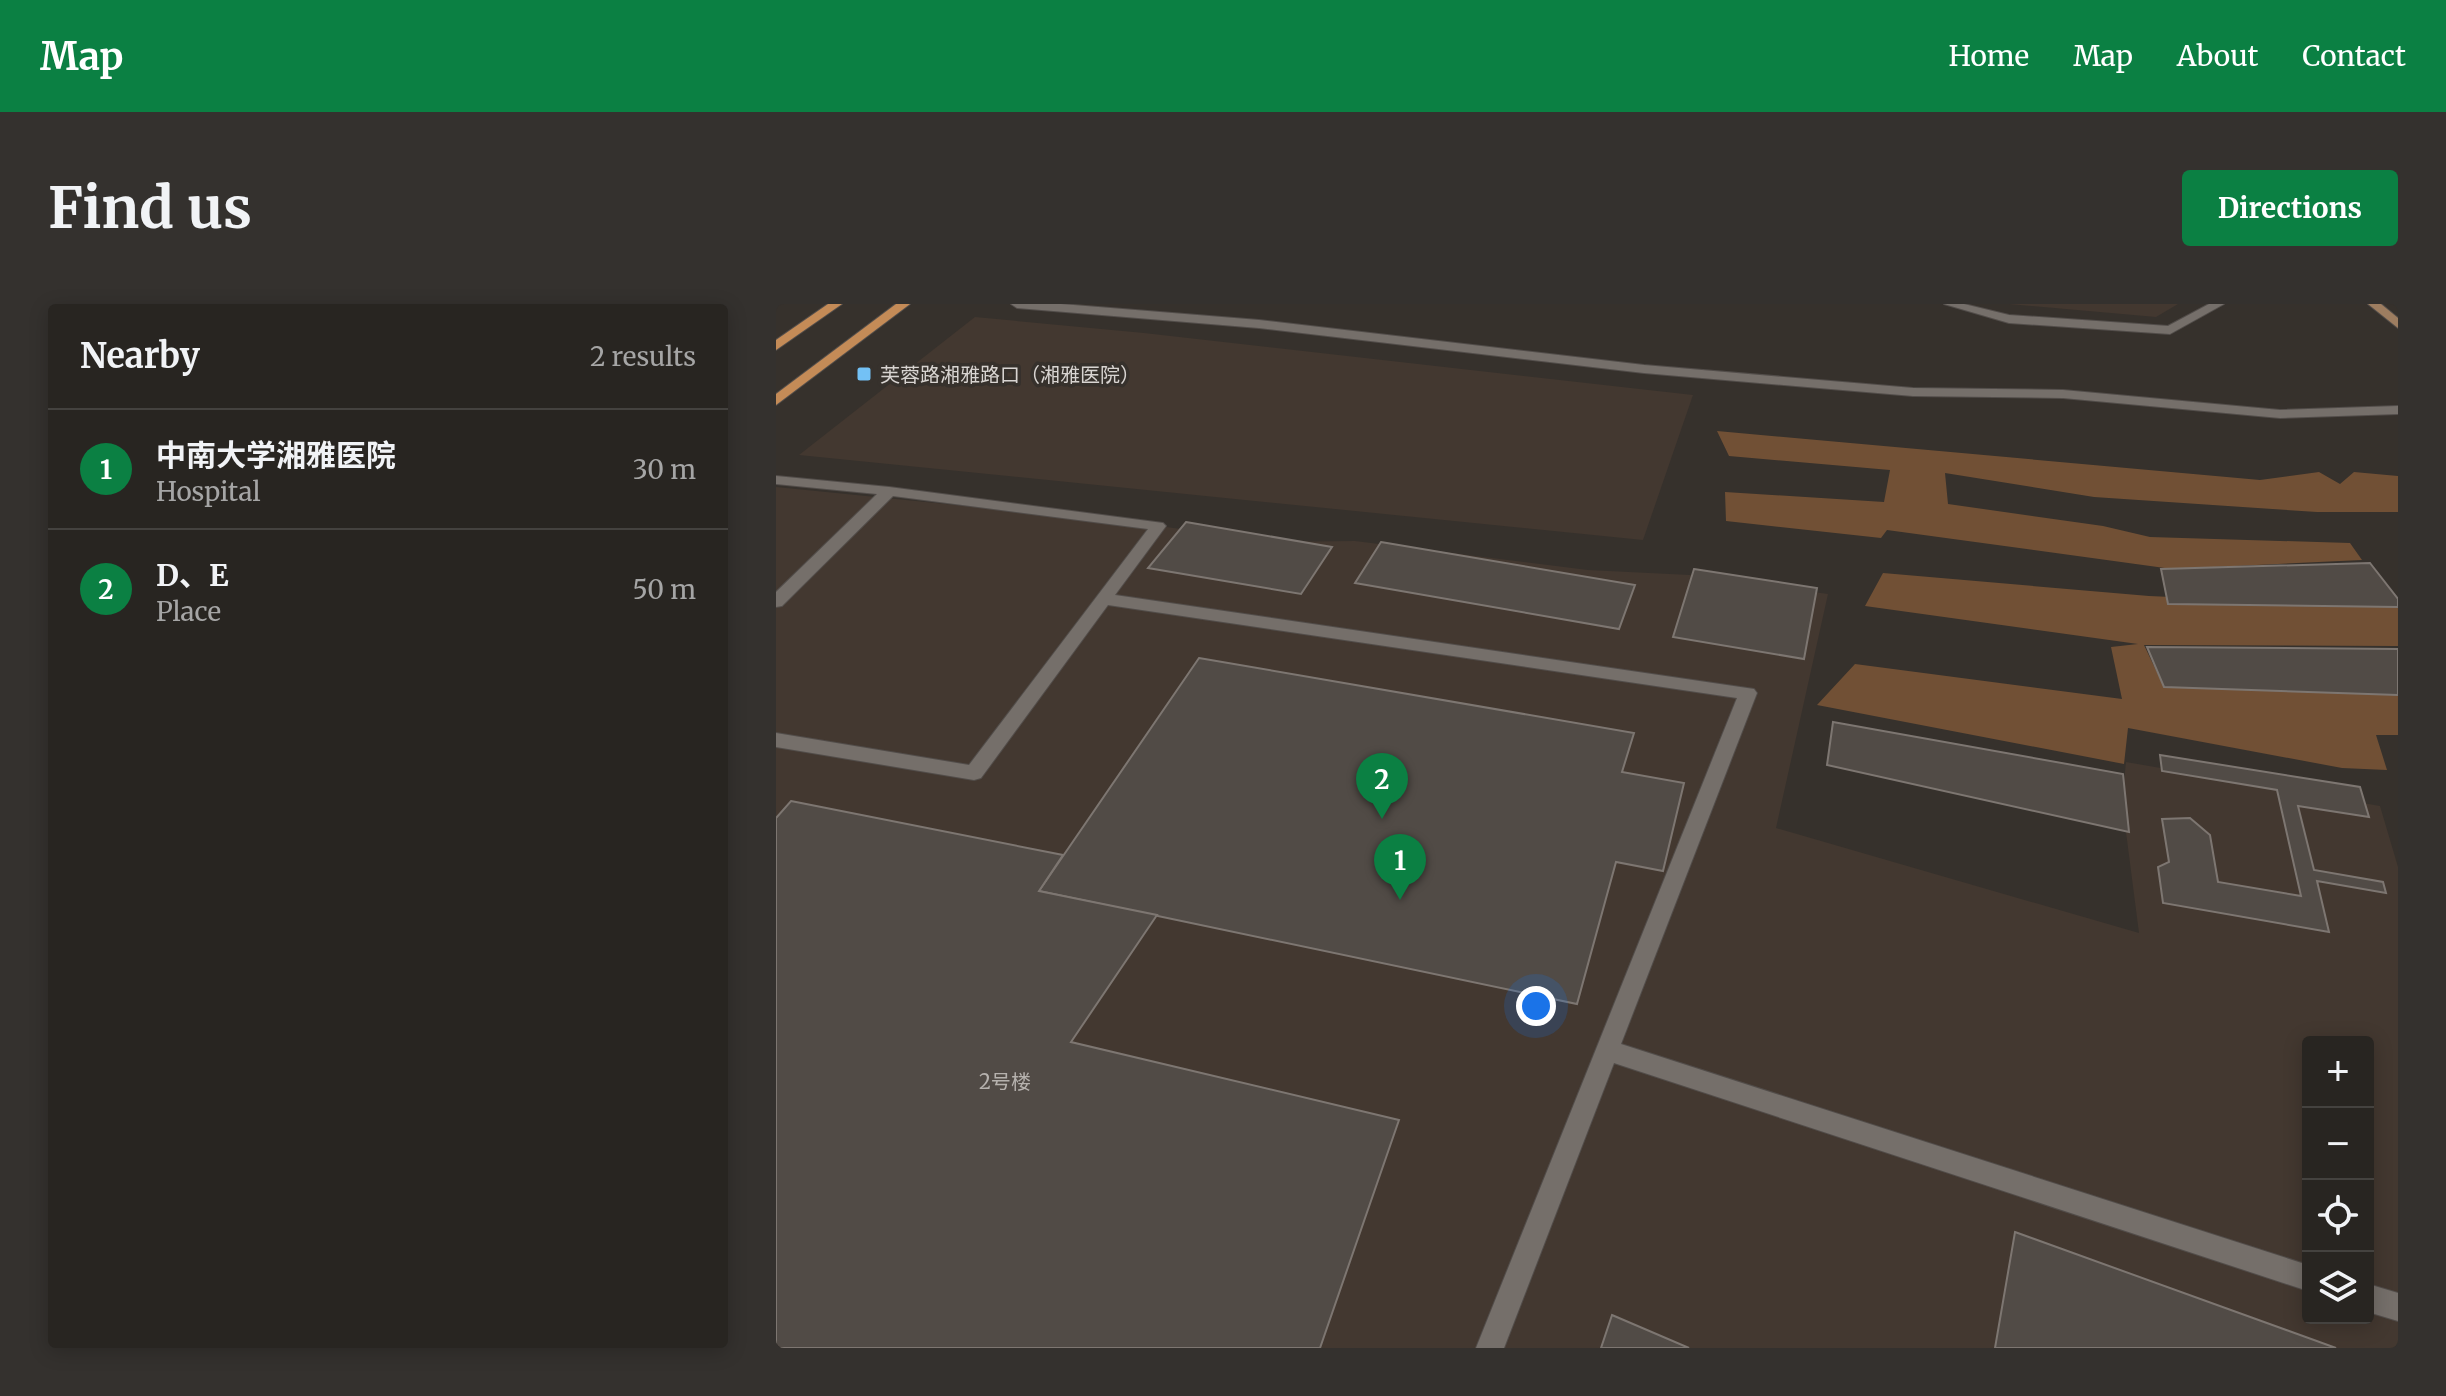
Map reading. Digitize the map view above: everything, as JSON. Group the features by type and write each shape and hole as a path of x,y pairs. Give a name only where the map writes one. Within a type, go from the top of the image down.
{"main road":[{"path":"776,346 836,304"},
{"path":"776,401 904,304"},
{"path":"2374,304 2398,324"}],"street":[{"path":"1017,304 1259,324 1644,369 1913,392 2063,394 2280,414 2398,410"},
{"path":"1950,304 2009,319 2170,330 2218,304"},
{"path":"776,480 889,491 1158,526 974,773 776,740"},
{"path":"776,602 889,491"},
{"path":"1103,599 1748,693 1490,1348"},
{"path":"1609,1051 2302,1276"},
{"path":"2374,1300 2398,1307"}],"shaded area":[{"path":"2009,304 2178,304 2156,317"},
{"path":"975,317 1693,395 1643,540 799,455"},
{"path":"1717,431 2260,480 2319,472 2340,484 2354,472 2398,476 2398,512 2317,512 2094,497 1945,473 1948,504 2103,526 2150,537 2350,543 2362,560 2172,569 1887,530 1881,538 1726,521 1725,492 1884,502 1890,470 1729,456"},
{"path":"776,487 1145,524 1273,542 1355,541 1588,570 1690,575 1828,594 1776,828 2139,933 2122,801 2126,762 2380,806 2398,867 2398,1348 776,1348"},
{"path":"1883,573 2149,596 2398,607 2398,646 2144,645 2164,687 2398,695 2398,735 2376,735 2387,770 2342,768 2128,728 2124,764 1817,705 1855,664 2122,699 2111,647 2138,644 1865,606"}],"building":[{"path":"1186,522 1332,547 1301,594 1148,568"},
{"path":"1381,542 1635,585 1619,629 1355,583"},
{"path":"2370,563 2398,599 2398,607 2168,604 2161,569"},
{"path":"1694,569 1817,588 1804,659 1673,637"},
{"path":"2147,647 2398,649 2398,695 2164,687"},
{"path":"1199,658 1634,733 1622,772 1684,783 1663,871 1616,862 1577,1004 1039,891"},
{"path":"1833,722 2123,774 2129,832 1827,765"},
{"path":"2160,755 2360,787 2369,817 2298,806 2314,870 2383,882 2386,893 2317,881 2329,932 2163,903 2158,867 2169,862 2162,819 2190,818 2210,835 2218,882 2301,896 2277,790 2162,771"},
{"path":"791,801 1063,855 1039,891 1157,915 1071,1042 1399,1120 1320,1348 776,1348 776,818"},
{"path":"2015,1232 2336,1348 1995,1348"},
{"path":"1612,1315 1689,1348 1601,1348"}],"place":[{"name":"芙蓉路湘雅路口（湘雅医院）","path":"864,374"},
{"name":"D、E","path":"1382,819"},
{"name":"中南大学湘雅医院","path":"1400,900"}]}
